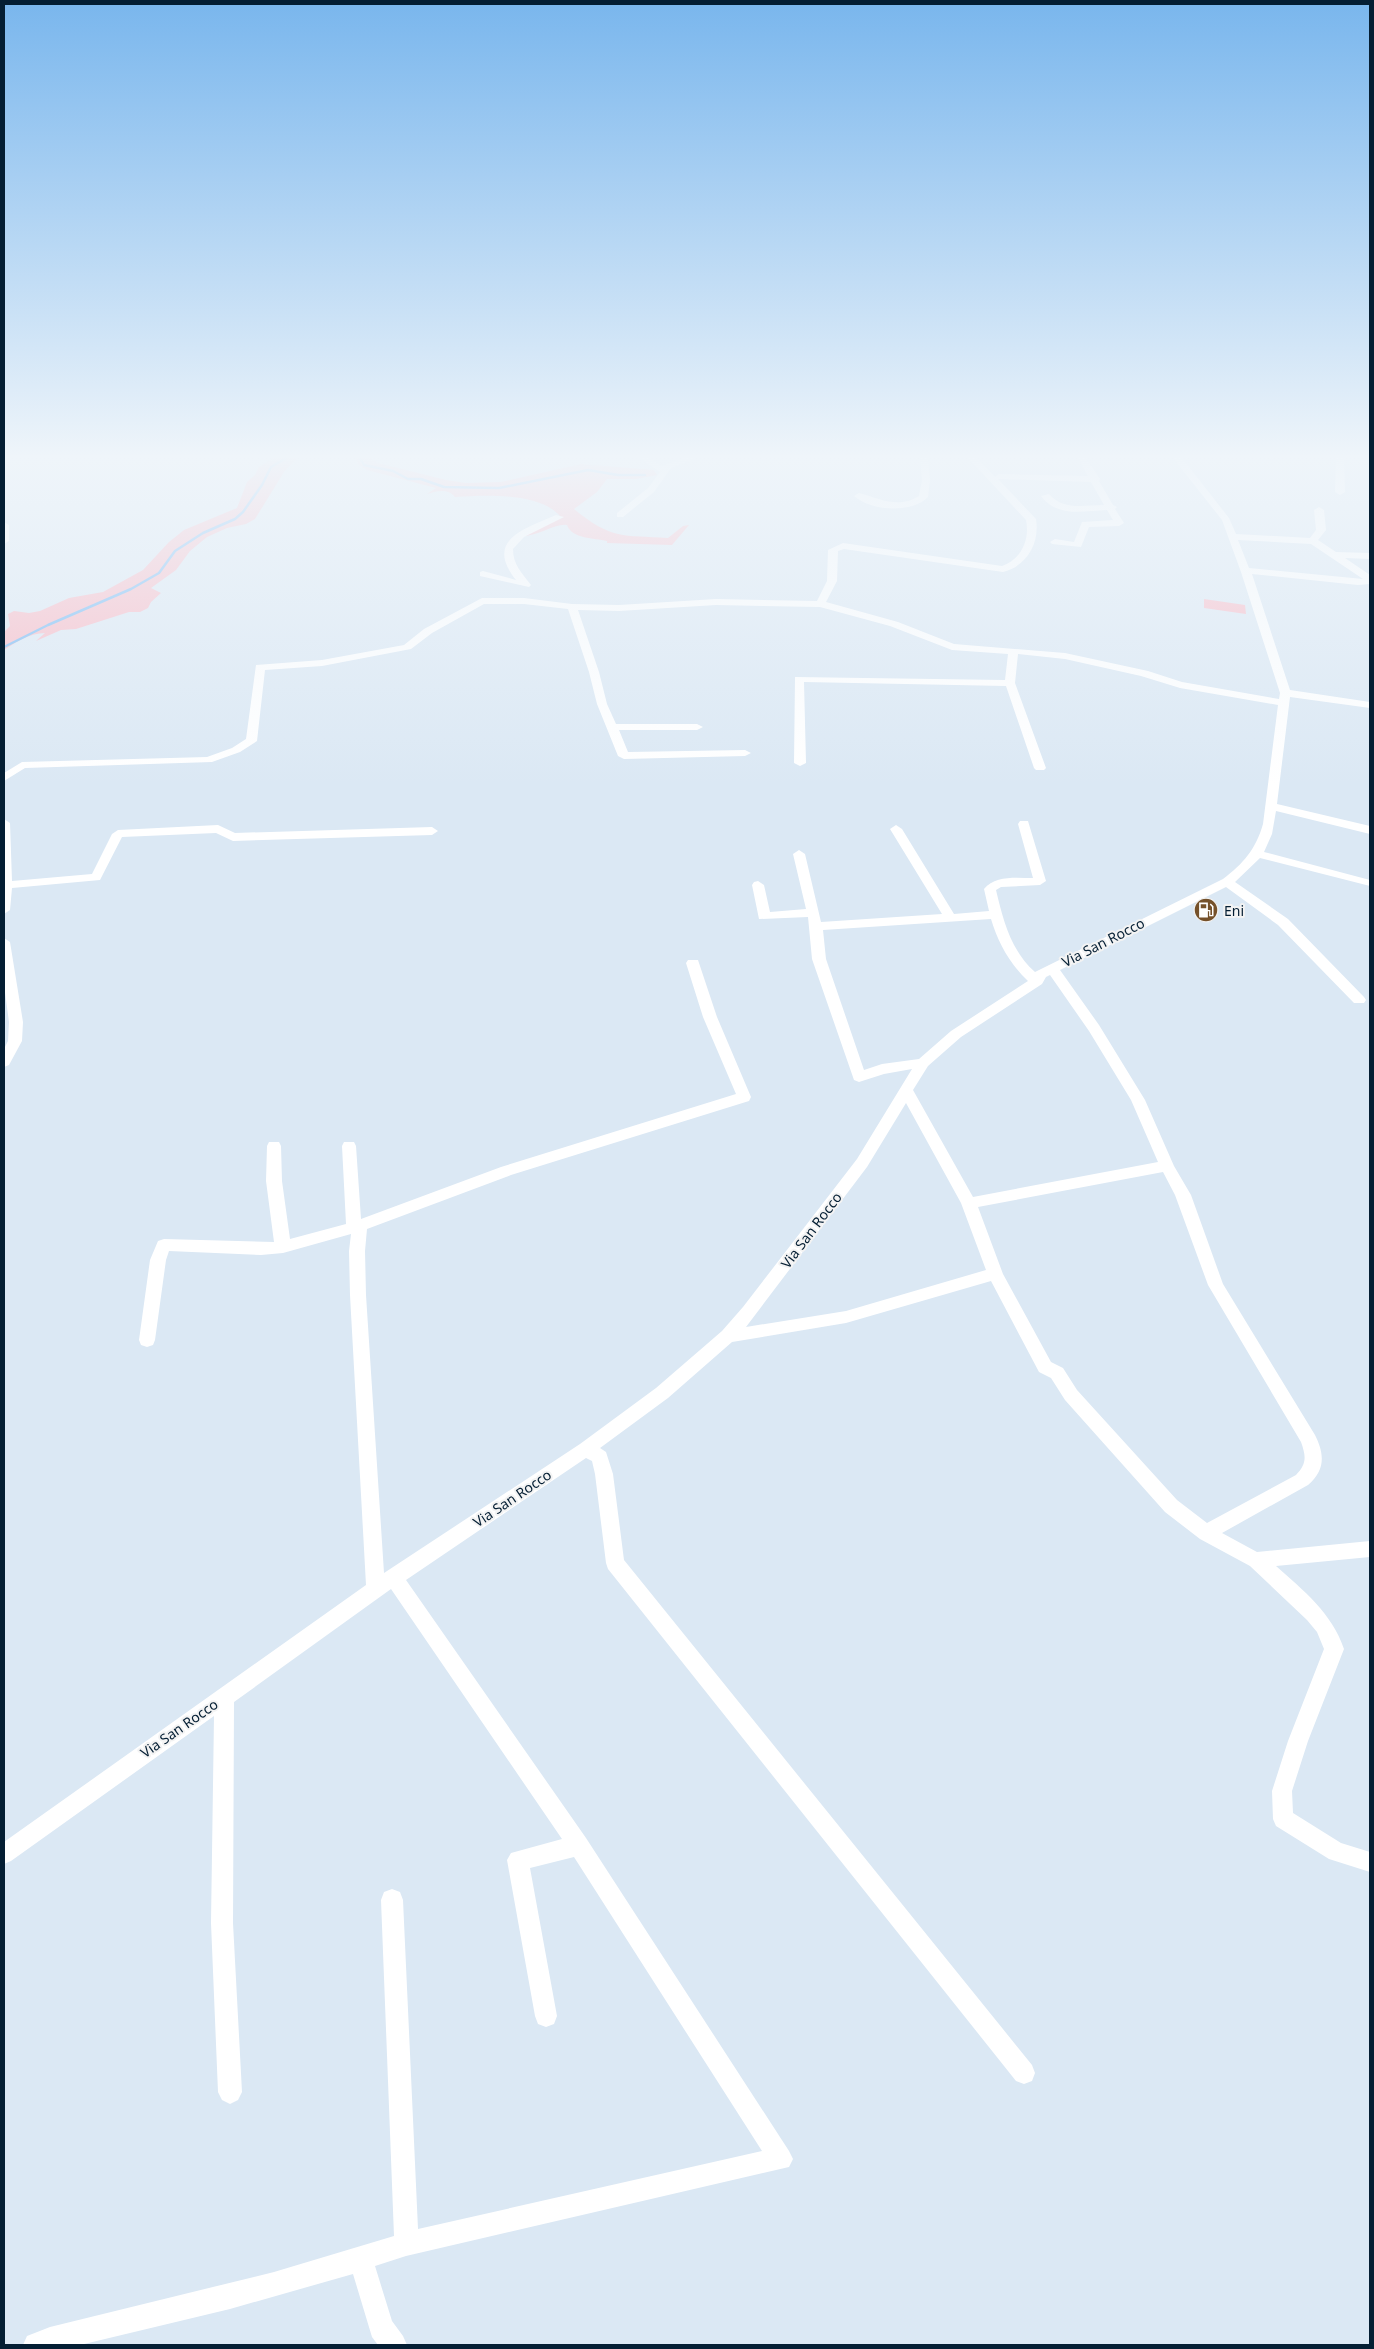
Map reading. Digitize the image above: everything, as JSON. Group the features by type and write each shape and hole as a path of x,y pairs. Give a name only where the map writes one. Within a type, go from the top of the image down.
{"street":[{"path":"511,568 526,585 545,602"},
{"path":"820,604 832,581 832,568"},
{"path":"995,568 1007,568"},
{"path":"1353,568 1370,580"},
{"path":"1246,570 1358,582 1370,580"},
{"name":"Via San Rocco","path":"4,1854 384,1583 586,1449 662,1393 728,1336 749,1312 862,1163 924,1063 956,1034 1037,981 1040,974 1227,882 1249,865 1258,854 1265,840 1285,698 1246,570"},
{"path":"483,574 526,585"},
{"path":"4,778 22,766 208,760 236,750 251,741 260,667 322,663 407,646 428,631 482,601 545,602 572,607 618,608 716,602 820,604 894,624 946,646 1065,656 1144,673 1180,684 1285,698 1370,705"},
{"path":"572,607 594,672 602,704 624,756 745,753"},
{"path":"1013,652 1010,684 1040,768"},
{"path":"800,763 799,679 1010,684"},
{"path":"611,726 697,727"},
{"path":"1270,806 1370,830"},
{"path":"4,823 6,885 4,909"},
{"path":"1024,824 1040,881 1008,882 992,886 990,889 994,915 1008,947 1018,965 1037,981"},
{"path":"6,885 96,877 118,834 218,829 233,837 432,831"},
{"path":"896,829 950,917"},
{"path":"799,854 814,920 819,959 859,1077 882,1068 924,1063"},
{"path":"1258,854 1370,883"},
{"path":"1227,882 1282,922 1359,1000"},
{"path":"758,885 764,916 814,920 994,915"},
{"path":"4,942 16,1022 15,1041 4,1062"},
{"path":"147,1340 158,1260 164,1245 261,1249 283,1247 357,1227 506,1171 744,1097 710,1017 693,963"},
{"path":"1052,968 1094,1028 1138,1100 1167,1166 1183,1195 1216,1285 1309,1440 1315,1457 1312,1471 1302,1480 1206,1533"},
{"path":"906,1090 969,1203 995,1274 1045,1367 1057,1373 1071,1394 1171,1506 1206,1533 1256,1560 1323,1623 1330,1633 1334,1649 1298,1741 1282,1791 1283,1819 1336,1852 1370,1862"},
{"path":"274,1146 274,1181 283,1247"},
{"path":"36,2345 220,2299 362,2260 406,2244 781,2159 579,1845 384,1583 358,1295 357,1227 349,1146"},
{"path":"969,1203 1167,1166"},
{"path":"728,1336 846,1317 995,1274"},
{"path":"586,1449 600,1457 604,1474 615,1563 1024,2072"},
{"path":"1256,1560 1370,1549"},
{"path":"224,1696 222,1923 230,2092"},
{"path":"546,2016 518,1860 579,1845"},
{"path":"392,1900 406,2244"},
{"path":"362,2260 381,2328 394,2345"}],"shaded area":[{"path":"145,568 178,568 151,588 161,593 151,602 148,608 140,612 129,612 76,629 61,630 36,641 45,633 29,636 4,650 4,632 10,626 8,614 14,611 29,613 40,611 69,598 103,592"},
{"path":"1204,599 1245,605 1246,614 1204,608"}],"waterway":[{"path":"4,647 48,625 131,589 159,573 163,568"}],"place":[{"name":"Eni","path":"1206,910"}]}
